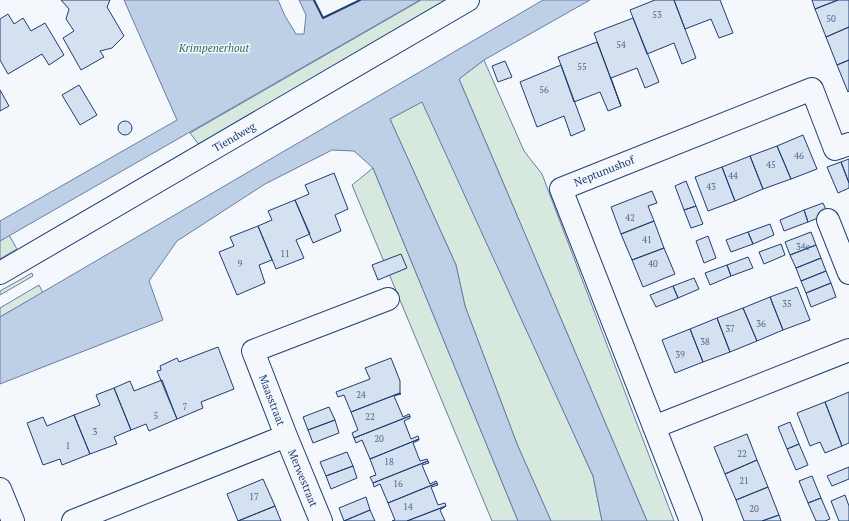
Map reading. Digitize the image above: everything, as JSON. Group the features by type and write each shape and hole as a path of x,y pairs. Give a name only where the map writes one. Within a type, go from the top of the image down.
{"street":[{"name":"Tiendweg","path":"1,273 468,0"},
{"name":"Neptunushof","path":"691,521 561,188 812,89 835,149 849,144"},
{"path":"828,220 849,273"},
{"name":"Maasstraat","path":"73,521 286,436 253,352 388,299"},
{"path":"654,427 849,350"},
{"name":"Merwestraat","path":"286,436 321,521"},
{"path":"0,489 13,521"}],"shaded area":[{"path":"421,0 450,0 200,146 190,133"},
{"path":"484,60 524,151 542,174 674,521 647,521 459,79"},
{"path":"422,101 593,476 602,521 551,521 517,444 465,306 456,265 390,119"},
{"path":"373,168 518,521 492,521 352,185"},
{"path":"9,235 17,249 0,259 0,241"},
{"path":"32,273 33,276 0,295 0,291"},
{"path":"39,285 43,293 0,317 0,308"}],"water":[{"path":"124,0 278,0 285,16 296,34 304,34 306,15 299,0 314,0 323,18 360,0 420,0 0,241 0,221 177,120"},
{"path":"543,0 590,0 484,60 459,79 647,521 602,521 593,476 422,102 390,119 456,265 465,306 517,444 551,521 518,521 373,168 354,151 332,150 265,184 177,241 149,281 163,320 0,384 0,317"}],"building":[{"path":"61,0 110,0 107,7 124,36 112,48 100,51 104,57 81,70 63,38 74,31 66,19 69,9"},
{"path":"655,0 674,0 696,58 682,64 674,43 647,54 630,10"},
{"path":"674,0 720,0 733,33 719,38 711,19 685,29"},
{"path":"812,0 838,0 815,9"},
{"path":"838,0 849,0 849,27 826,37 815,9"},
{"path":"8,14 14,24 23,18 31,31 45,23 64,55 49,65 42,54 8,74 0,60 0,19"},
{"path":"633,18 659,82 645,88 637,68 611,78 621,106 594,33"},
{"path":"849,27 849,60 837,65 826,37"},
{"path":"597,42 621,106 608,111 600,92 574,102 558,57"},
{"path":"849,60 849,91 848,92 837,65"},
{"path":"505,61 512,77 498,82 492,66"},
{"path":"561,65 585,130 571,136 564,116 537,127 520,82"},
{"path":"79,85 97,115 80,125 62,95"},
{"path":"0,90 9,106 0,111"},
{"path":"125,121 130,123 132,128 130,133 125,135 120,133 118,128 120,123"},
{"path":"803,135 817,169 791,179 777,146"},
{"path":"777,146 791,179 763,189 750,156"},
{"path":"750,156 763,189 735,201 722,167"},
{"path":"849,159 849,183 841,162"},
{"path":"841,162 849,183 849,188 838,193 827,167"},
{"path":"722,167 735,201 708,211 695,177"},
{"path":"334,173 348,209 335,215 341,231 313,243 295,200 309,194 305,185"},
{"path":"686,181 696,206 684,210 675,186"},
{"path":"652,191 657,203 648,206 654,221 621,234 611,207"},
{"path":"295,200 310,234 296,240 304,258 276,269 258,226 272,220 268,211"},
{"path":"823,203 828,214 808,222 804,210"},
{"path":"696,206 703,224 691,228 684,210"},
{"path":"804,210 808,222 784,231 780,220"},
{"path":"654,221 664,248 632,260 621,234"},
{"path":"770,224 774,235 753,244 748,232"},
{"path":"258,226 272,260 259,265 265,283 237,295 219,252 234,246 230,237"},
{"path":"748,232 753,244 731,252 726,240"},
{"path":"811,232 816,245 790,255 785,242"},
{"path":"708,236 716,258 704,263 696,241"},
{"path":"781,244 785,255 764,264 759,252"},
{"path":"816,245 821,258 796,268 790,255"},
{"path":"664,248 675,274 643,287 632,260"},
{"path":"401,254 407,268 378,280 372,265"},
{"path":"748,257 753,268 731,276 727,265"},
{"path":"821,258 826,271 801,281 796,268"},
{"path":"727,265 731,276 710,285 705,273"},
{"path":"826,271 831,283 806,293 801,281"},
{"path":"694,278 699,289 678,298 673,286"},
{"path":"831,283 836,297 811,307 806,293"},
{"path":"673,286 678,298 656,307 650,295"},
{"path":"797,287 810,320 783,330 770,297"},
{"path":"770,297 783,330 757,341 743,308"},
{"path":"743,308 757,341 730,352 717,318"},
{"path":"717,318 730,352 703,362 690,329"},
{"path":"690,329 703,362 675,373 662,340"},
{"path":"218,347 234,389 201,402 203,408 177,419 157,371 161,370 160,366 177,358 179,362"},
{"path":"391,358 400,381 400,393 351,412 344,395 338,397 336,392 370,379 365,368"},
{"path":"162,380 177,419 149,431 146,424 131,430 114,388 130,381 134,391"},
{"path":"114,388 131,430 114,437 117,444 90,454 74,415 100,405 96,395"},
{"path":"849,392 849,443 842,446 825,402"},
{"path":"400,393 401,394 394,396 403,417 409,414 410,416 354,438 352,433 358,430 351,412"},
{"path":"825,402 842,446 825,453 820,442 810,446 797,413"},
{"path":"329,407 335,420 308,430 303,417"},
{"path":"74,415 90,454 62,465 60,459 43,465 27,423 43,417 47,426"},
{"path":"410,416 410,418 404,421 411,439 418,436 419,439 370,459 362,440 356,443 354,438"},
{"path":"335,420 339,433 313,443 308,430"},
{"path":"790,422 799,444 787,449 778,427"},
{"path":"747,434 757,460 725,474 714,447"},
{"path":"419,439 413,443 420,461 427,459 428,461 373,483 370,477 376,475 370,459"},
{"path":"799,444 808,465 796,470 787,449"},
{"path":"347,452 353,466 326,476 320,462"},
{"path":"757,460 768,487 736,500 725,474"},
{"path":"428,461 429,463 422,465 430,484 436,481 437,483 388,503 380,484 374,487 373,483"},
{"path":"353,466 357,478 331,489 326,476"},
{"path":"849,467 849,479 832,486 827,476"},
{"path":"812,476 821,498 808,503 799,481"},
{"path":"263,479 275,506 238,521 227,494"},
{"path":"437,483 438,485 431,487 438,505 445,503 446,506 407,521 392,521 395,520 388,503"},
{"path":"768,487 779,515 762,521 744,521 736,500"},
{"path":"845,495 849,506 849,521 839,521 831,501"},
{"path":"366,497 370,510 344,521 339,508"},
{"path":"821,498 830,519 825,521 816,521 808,503"},
{"path":"275,506 281,521 238,521"},
{"path":"446,506 440,510 445,521 407,521"},
{"path":"370,510 375,521 344,521"},
{"path":"779,515 781,521 762,521"}],"wall":[{"path":"314,0 323,18 360,0"}],"park label":[{"name":"Krimpenerhout","path":"214,48"}]}
